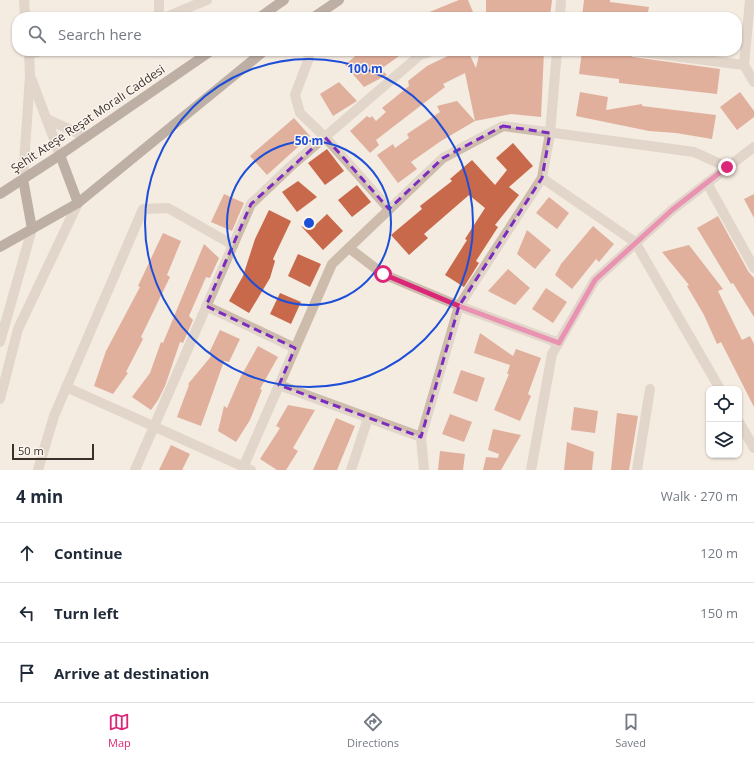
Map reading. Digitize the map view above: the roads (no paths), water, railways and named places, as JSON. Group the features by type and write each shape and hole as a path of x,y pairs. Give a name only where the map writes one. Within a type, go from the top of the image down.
{"main road":[{"path":"267,12 284,0"},
{"path":"321,12 339,0"},
{"name":"Şehit Ateşe Reşat Moralı Caddesi","path":"0,194 60,155 203,56"},
{"path":"0,247 78,203 258,56"},
{"path":"60,155 78,203"},
{"path":"23,179 32,229"}],"street":[{"path":"24,0 25,12"},
{"path":"158,12 159,0"},
{"path":"178,12 207,0"},
{"path":"560,12 561,0"},
{"path":"750,0 744,65 754,82"},
{"path":"23,179 30,76 29,56"},
{"path":"308,56 296,95 300,113 325,137 389,209"},
{"path":"136,470 153,426 251,204 325,137 419,56"},
{"path":"424,470 421,437 459,306 542,178 550,133 557,56"},
{"path":"673,56 744,65"},
{"path":"30,76 38,92 46,119 60,155"},
{"path":"46,119 86,137"},
{"path":"66,387 246,469 279,385 332,264 443,158 503,126 694,152 727,167"},
{"path":"531,470 552,354 595,280 635,242 706,183 727,167 752,152"},
{"path":"542,178 635,242 718,386"},
{"path":"706,183 754,268"},
{"path":"0,399 18,329 78,203"},
{"path":"38,470 54,416 143,209 168,208 233,245"},
{"path":"0,342 32,229"},
{"path":"348,248 383,274 459,306 559,343"},
{"path":"206,306 295,348"},
{"path":"279,385 421,437"},
{"path":"637,470 650,389"},
{"path":"351,470 368,418"},
{"path":"742,427 754,448"}]}
